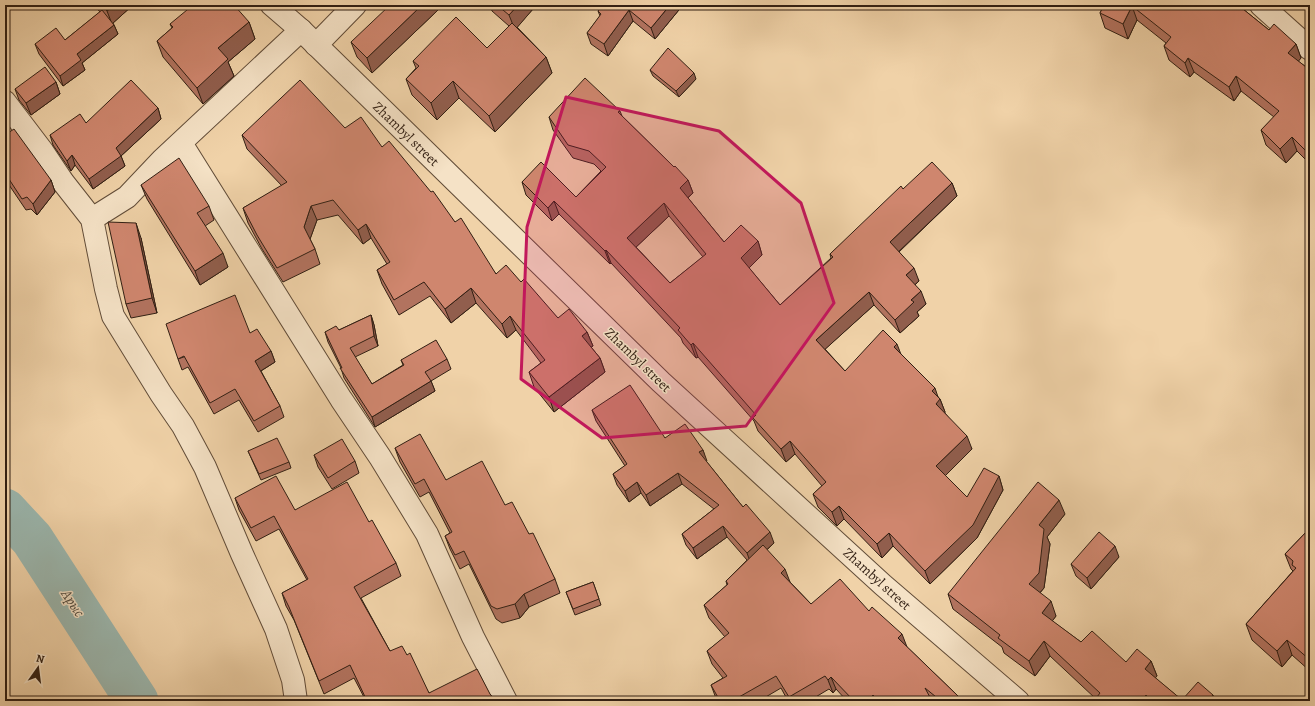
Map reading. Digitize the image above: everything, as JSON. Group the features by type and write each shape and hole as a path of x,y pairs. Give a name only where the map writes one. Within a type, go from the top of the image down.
{"street":[{"name":"Zhambyl street","path":"272,5 308,38 661,382 883,585 1018,701"},
{"path":"92,219 127,197 162,160 181,143 308,38 355,5"},
{"path":"1261,5 1310,49"},
{"path":"5,102 92,219 113,316 161,394 183,426 205,467 276,629 293,680 296,701"},
{"path":"181,143 336,392 380,457 427,534 473,637 506,701"}],"highlighted area":[{"path":"566,97 719,131 801,203 834,303 746,426 602,438 521,379 527,227"}],"building":[{"path":"101,5 114,5 107,11"},
{"path":"193,5 234,5 249,22 218,48 228,59 197,88 157,41 173,27 170,24"},
{"path":"390,5 422,5 367,58 351,42"},
{"path":"497,5 518,5 509,15"},
{"path":"603,5 670,5 651,28 629,10 604,44 587,33 601,14 598,11"},
{"path":"1104,5 1238,5 1269,30 1274,24 1296,44 1288,53 1306,67 1305,68 1310,73 1310,155 1292,137 1280,149 1261,130 1279,111 1236,76 1229,87 1188,58 1185,63 1164,46 1171,37 1132,6 1123,24 1100,13"},
{"path":"102,10 114,25 77,54 81,60 60,76 35,44 56,28 65,40"},
{"path":"456,17 487,48 512,23 546,57 489,116 453,81 431,103 406,79 419,66 413,61"},
{"path":"668,48 694,73 676,91 650,70"},
{"path":"45,67 56,82 26,103 15,89"},
{"path":"585,78 688,180 680,188 724,242 741,225 758,241 741,258 780,305 833,257 830,254 901,186 903,189 932,162 952,183 890,242 914,268 906,275 921,291 911,300 914,302 895,320 869,292 816,340 845,371 883,330 897,344 894,347 935,388 932,391 940,399 936,404 967,436 936,466 967,497 984,468 999,476 973,525 925,571 889,533 877,544 839,506 832,512 813,494 826,482 790,441 781,449 753,418 756,415 693,343 691,345 678,330 680,328 606,250 605,251 554,201 548,208 522,182 541,162 576,197 606,167 589,151 568,145 549,117","holes":["664,203 706,254 670,283 627,238"]},
{"path":"131,80 158,108 116,148 121,156 89,179 72,155 67,161 50,135 80,114 86,123"},
{"path":"300,80 345,128 361,117 382,147 389,141 431,192 433,191 455,222 461,218 496,274 506,265 521,282 524,279 558,318 569,309 587,332 582,336 600,358 549,397 529,372 545,360 510,316 502,324 471,288 445,309 424,282 394,300 377,270 390,262 366,224 358,230 333,200 311,206 304,227 315,249 277,268 243,208 287,182 242,135"},
{"path":"14,129 51,180 33,204 27,197 22,199 5,173 5,135"},
{"path":"179,158 209,206 197,213 223,253 195,271 141,185"},
{"path":"108,222 136,223 152,298 126,304"},
{"path":"235,295 250,333 257,329 271,351 255,361 280,406 254,421 235,389 210,403 184,356 178,359 166,324"},
{"path":"371,315 374,336 350,348 372,384 404,365 401,360 436,340 447,359 425,372 431,381 372,417 340,368 342,368 325,332 336,326 339,330"},
{"path":"630,385 665,438 685,424 703,450 699,452 743,507 746,504 770,532 747,553 723,526 693,548 682,534 719,505 678,473 646,495 637,482 625,491 613,474 627,464 592,410"},
{"path":"420,434 446,480 482,461 505,505 512,502 529,534 533,533 555,579 524,594 515,604 497,609 491,606 464,551 455,555 445,536 452,532 424,479 415,484 395,448"},
{"path":"277,438 289,462 259,474 248,451"},
{"path":"342,439 355,461 328,478 314,455"},
{"path":"276,476 295,510 347,482 369,522 372,520 396,563 354,587 390,651 402,646 407,655 410,653 429,693 477,669 490,694 494,699 499,701 367,701 350,665 319,681 282,593 308,579 274,516 251,528 235,498"},
{"path":"1038,482 1059,500 1039,525 1044,529 1039,573 1029,584 1051,601 1042,613 1081,642 1092,631 1126,662 1137,649 1151,661 1145,669 1182,700 1198,682 1213,695 1207,701 1152,701 1146,695 1141,701 1094,701 1100,693 1044,641 1029,661 998,638 1000,635 948,594"},
{"path":"1310,528 1310,660 1287,640 1277,651 1246,624 1296,568 1292,565 1293,561 1285,554"},
{"path":"1099,532 1115,546 1087,578 1071,564"},
{"path":"763,545 785,569 781,573 811,604 840,579 869,611 872,607 902,634 898,638 958,696 954,701 941,701 925,688 932,701 879,701 873,695 867,701 854,701 831,677 828,680 825,676 789,697 776,676 732,701 720,701 711,685 727,676 707,651 729,633 704,605 728,584 726,581"},
{"path":"593,582 599,599 573,609 566,592"}],"waterway":[{"name":"Арыс","path":"5,510 32,539 137,701"}]}
